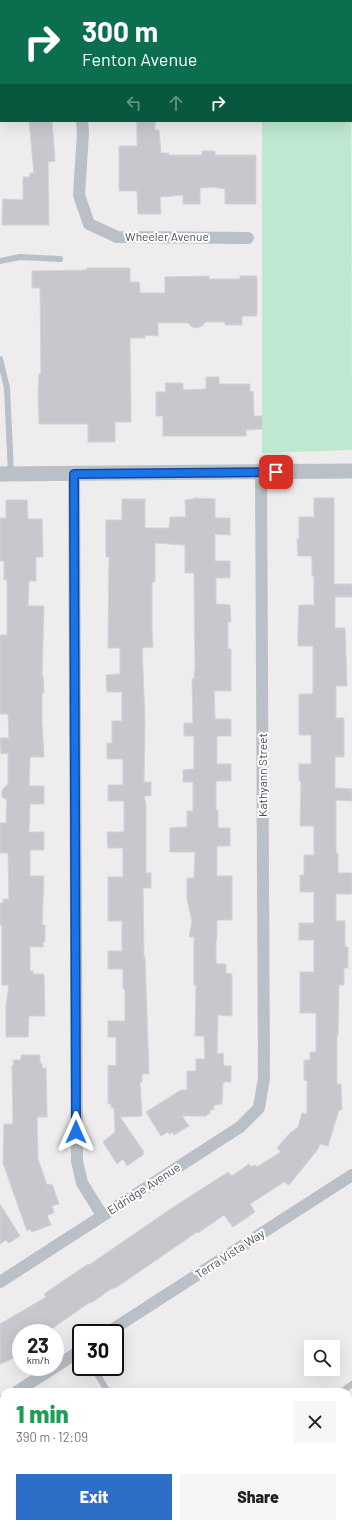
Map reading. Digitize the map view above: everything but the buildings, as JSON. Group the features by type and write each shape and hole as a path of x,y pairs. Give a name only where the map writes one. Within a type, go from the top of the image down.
{"street":[{"name":"Wheeler Avenue","path":"82,122 83,134 79,195 89,224 117,237 248,238"},
{"path":"6,474 352,471"},
{"name":"Kathyann Street","path":"261,472 264,1078"},
{"path":"74,474 76,1161 82,1183 102,1215"},
{"name":"Eldridge Avenue","path":"0,1282 240,1127 259,1108 264,1078"},
{"name":"Terra Vista Way","path":"121,1324 352,1175"},
{"path":"22,1388 41,1376"}],"lane":[{"path":"0,261 20,257 60,259"},
{"path":"0,359 6,388 6,474"},
{"path":"98,1376 105,1388"}],"green space":[{"path":"262,122 351,122 352,450 262,453"}],"route":[{"path":"76,1132 74,474 276,472"}]}
